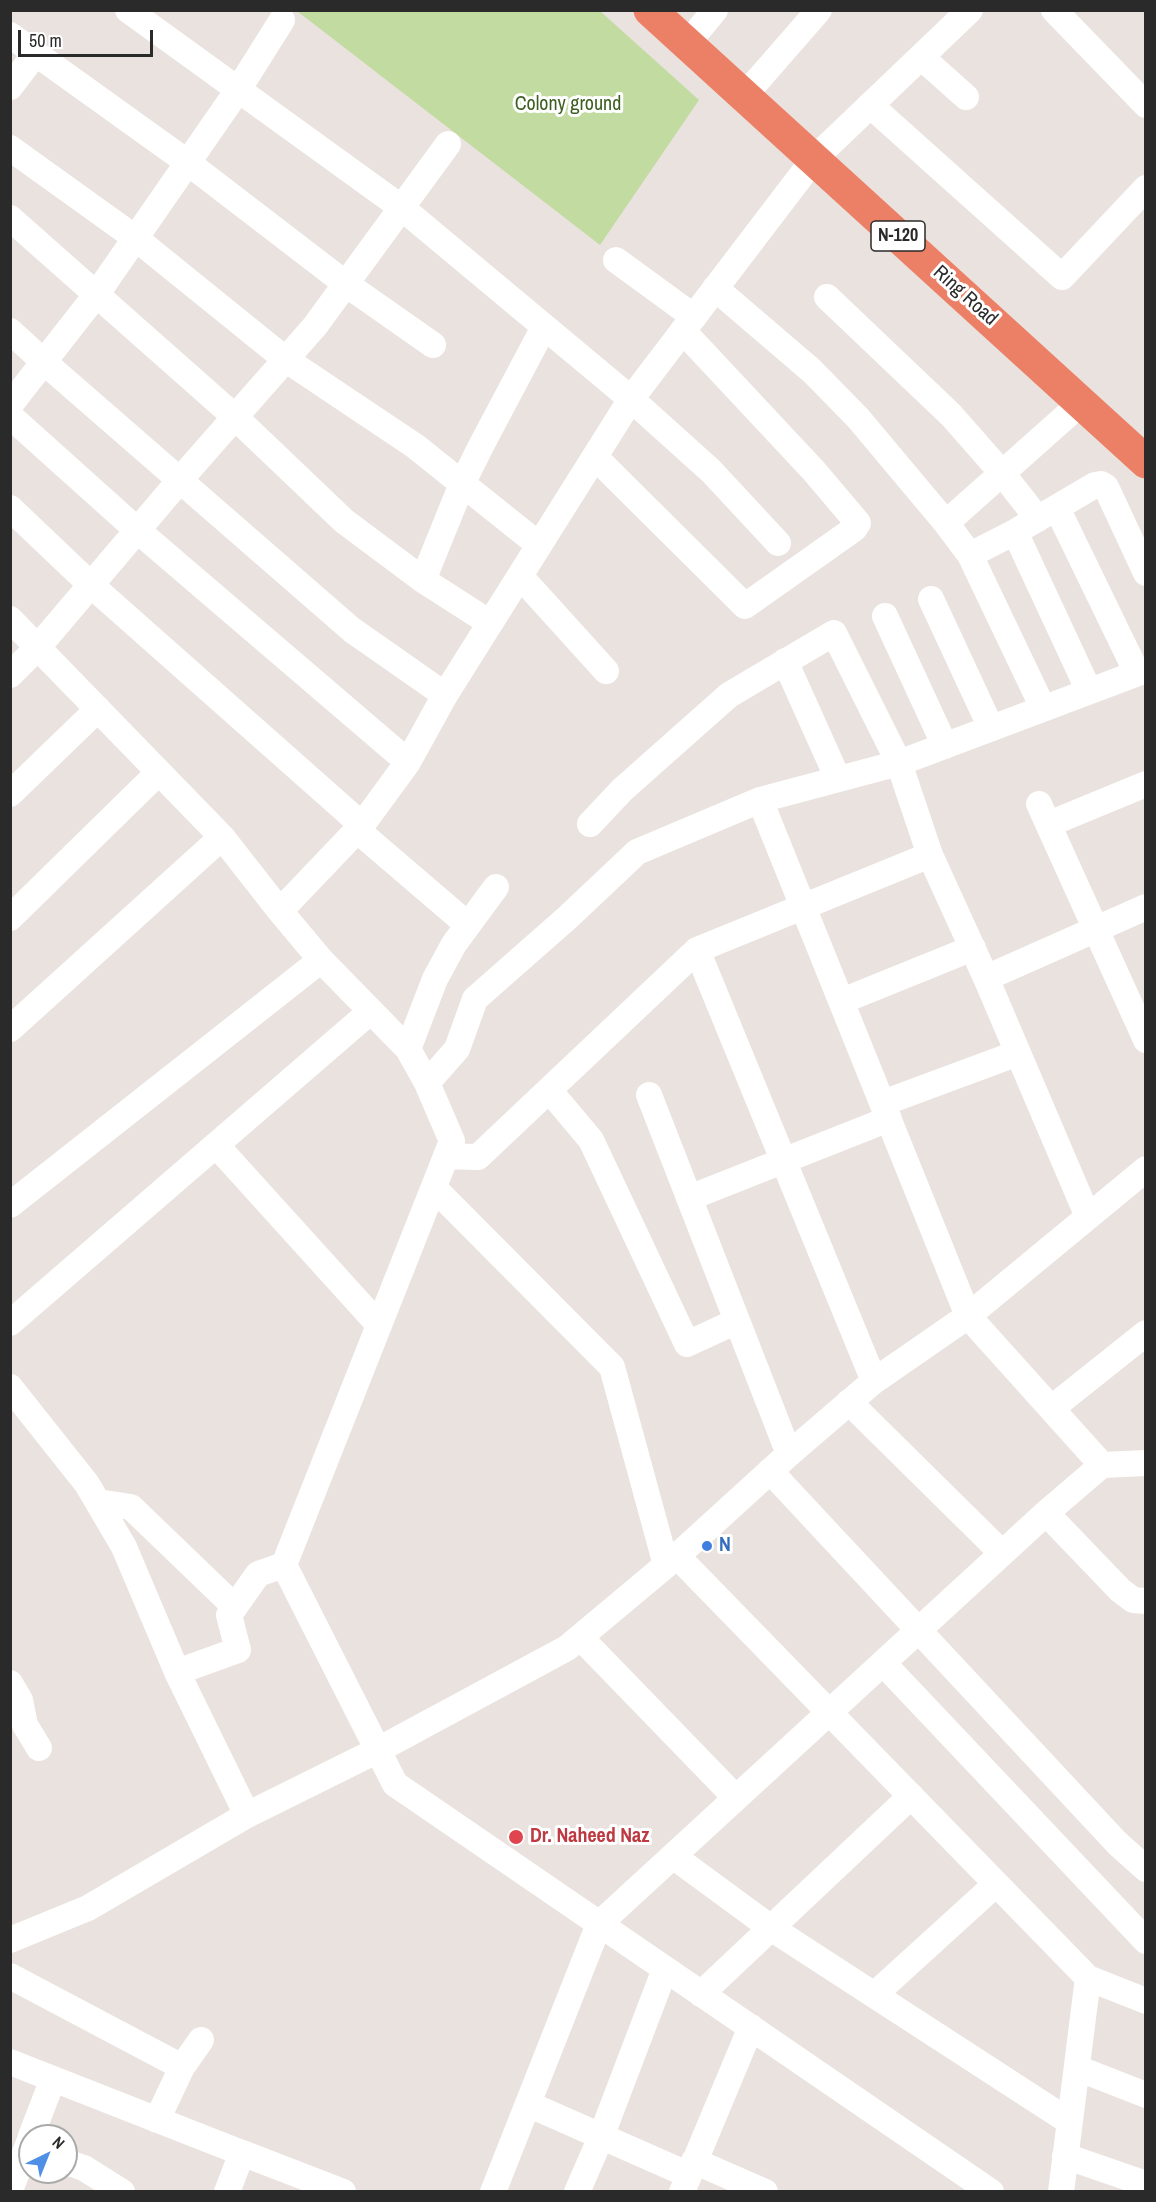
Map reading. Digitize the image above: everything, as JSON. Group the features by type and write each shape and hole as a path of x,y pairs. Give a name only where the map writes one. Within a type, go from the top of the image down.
{"highway":[{"name":"Ring Road","path":"650,10 1146,462"}],"street":[{"path":"128,10 402,208 631,399 711,471 778,543"},
{"path":"687,44 715,10"},
{"path":"744,96 819,10"},
{"path":"279,911 359,827 408,762 445,695 631,399 814,159 970,10"},
{"path":"1054,10 1146,105"},
{"path":"10,405 96,295 238,90 282,20"},
{"path":"10,35 187,162 346,284 433,345"},
{"path":"10,87 36,53"},
{"path":"921,57 966,97"},
{"path":"870,105 1062,277 1146,188"},
{"path":"10,675 38,647 180,479 315,326 448,144"},
{"path":"10,148 134,237 285,359 415,446 539,545"},
{"path":"10,218 235,417 344,522 423,580 490,623"},
{"path":"595,457 745,606 854,529 858,523 689,324 616,260"},
{"path":"716,288 812,371 858,418 946,523 969,555 1043,708"},
{"path":"427,1083 457,1049 475,999 567,918 637,852 760,800 899,763 1141,671 1048,513 1002,473 951,416 826,297"},
{"path":"423,580 462,484 544,327"},
{"path":"10,331 352,630 445,695"},
{"path":"946,523 1081,403"},
{"path":"10,416 137,530 408,762"},
{"path":"969,555 1015,532 1095,484 1101,484 1106,487 1146,573"},
{"path":"10,508 91,585 468,925"},
{"path":"1015,532 1089,691"},
{"path":"520,576 606,671"},
{"path":"931,599 991,728"},
{"path":"885,616 945,746"},
{"path":"10,619 222,837 279,911 321,960 408,1049 427,1083 452,1141 284,1564 258,1574 229,1615 238,1650 177,1672"},
{"path":"590,824 622,790 711,710 729,696 834,633 899,763 930,855 973,948 1088,1217"},
{"path":"785,661 838,779"},
{"path":"10,794 98,710"},
{"path":"10,918 159,772"},
{"path":"1146,784 1044,814 1146,1040"},
{"path":"760,800 968,1316 1102,1465"},
{"path":"10,1029 222,837"},
{"path":"446,1156 478,1157 697,950 930,855"},
{"path":"408,1049 435,979 454,944 496,887"},
{"path":"986,978 1146,907"},
{"path":"842,1001 973,948"},
{"path":"697,950 874,1381"},
{"path":"10,1205 321,960"},
{"path":"10,1323 371,1011"},
{"path":"689,1198 783,1160 886,1111 1018,1053"},
{"path":"549,1090 591,1140 687,1344 737,1321"},
{"path":"649,1095 789,1454"},
{"path":"216,1145 379,1325"},
{"path":"10,1940 88,1908 247,1815 378,1750 567,1648 672,1561 789,1454 874,1381 968,1316 1146,1169"},
{"path":"434,1188 612,1367 672,1561 829,1712 1088,1978 1146,2001"},
{"path":"1052,1408 1146,1333"},
{"path":"1115,1359 1146,1356"},
{"path":"10,1387 87,1484 124,1547 177,1672 247,1815"},
{"path":"849,1402 1002,1553"},
{"path":"493,2192 599,1924 1002,1553 1102,1465 1146,1463"},
{"path":"770,1472 1117,1843 1146,1869"},
{"path":"98,1502 130,1507 235,1606"},
{"path":"1046,1513 1120,1590 1133,1600 1146,1601"},
{"path":"284,1564 395,1784 991,2192"},
{"path":"580,1636 736,1798"},
{"path":"883,1663 1146,1941"},
{"path":"10,1683 20,1700 25,1725 39,1748"},
{"path":"701,1994 911,1796"},
{"path":"673,1856 771,1928 1070,2122"},
{"path":"874,1995 996,1884"},
{"path":"577,2192 665,1969"},
{"path":"10,1976 182,2067"},
{"path":"1061,2192 1088,1978"},
{"path":"688,2176 751,2027"},
{"path":"157,2120 182,2067 201,2040"},
{"path":"10,2062 343,2192"},
{"path":"1077,2068 1146,2095"},
{"path":"35,2124 53,2079"},
{"path":"528,2104 688,2176 765,2192"},
{"path":"227,2192 242,2153"},
{"path":"1065,2156 1146,2184"},
{"path":"78,2166 122,2192"},
{"path":"10,2190 18,2168"}],"green space":[{"name":"Colony ground","path":"297,11 600,11 699,100 600,245"}],"place":[{"name":"N","path":"707,1546"},
{"name":"Dr. Naheed Naz","path":"516,1837"}]}
